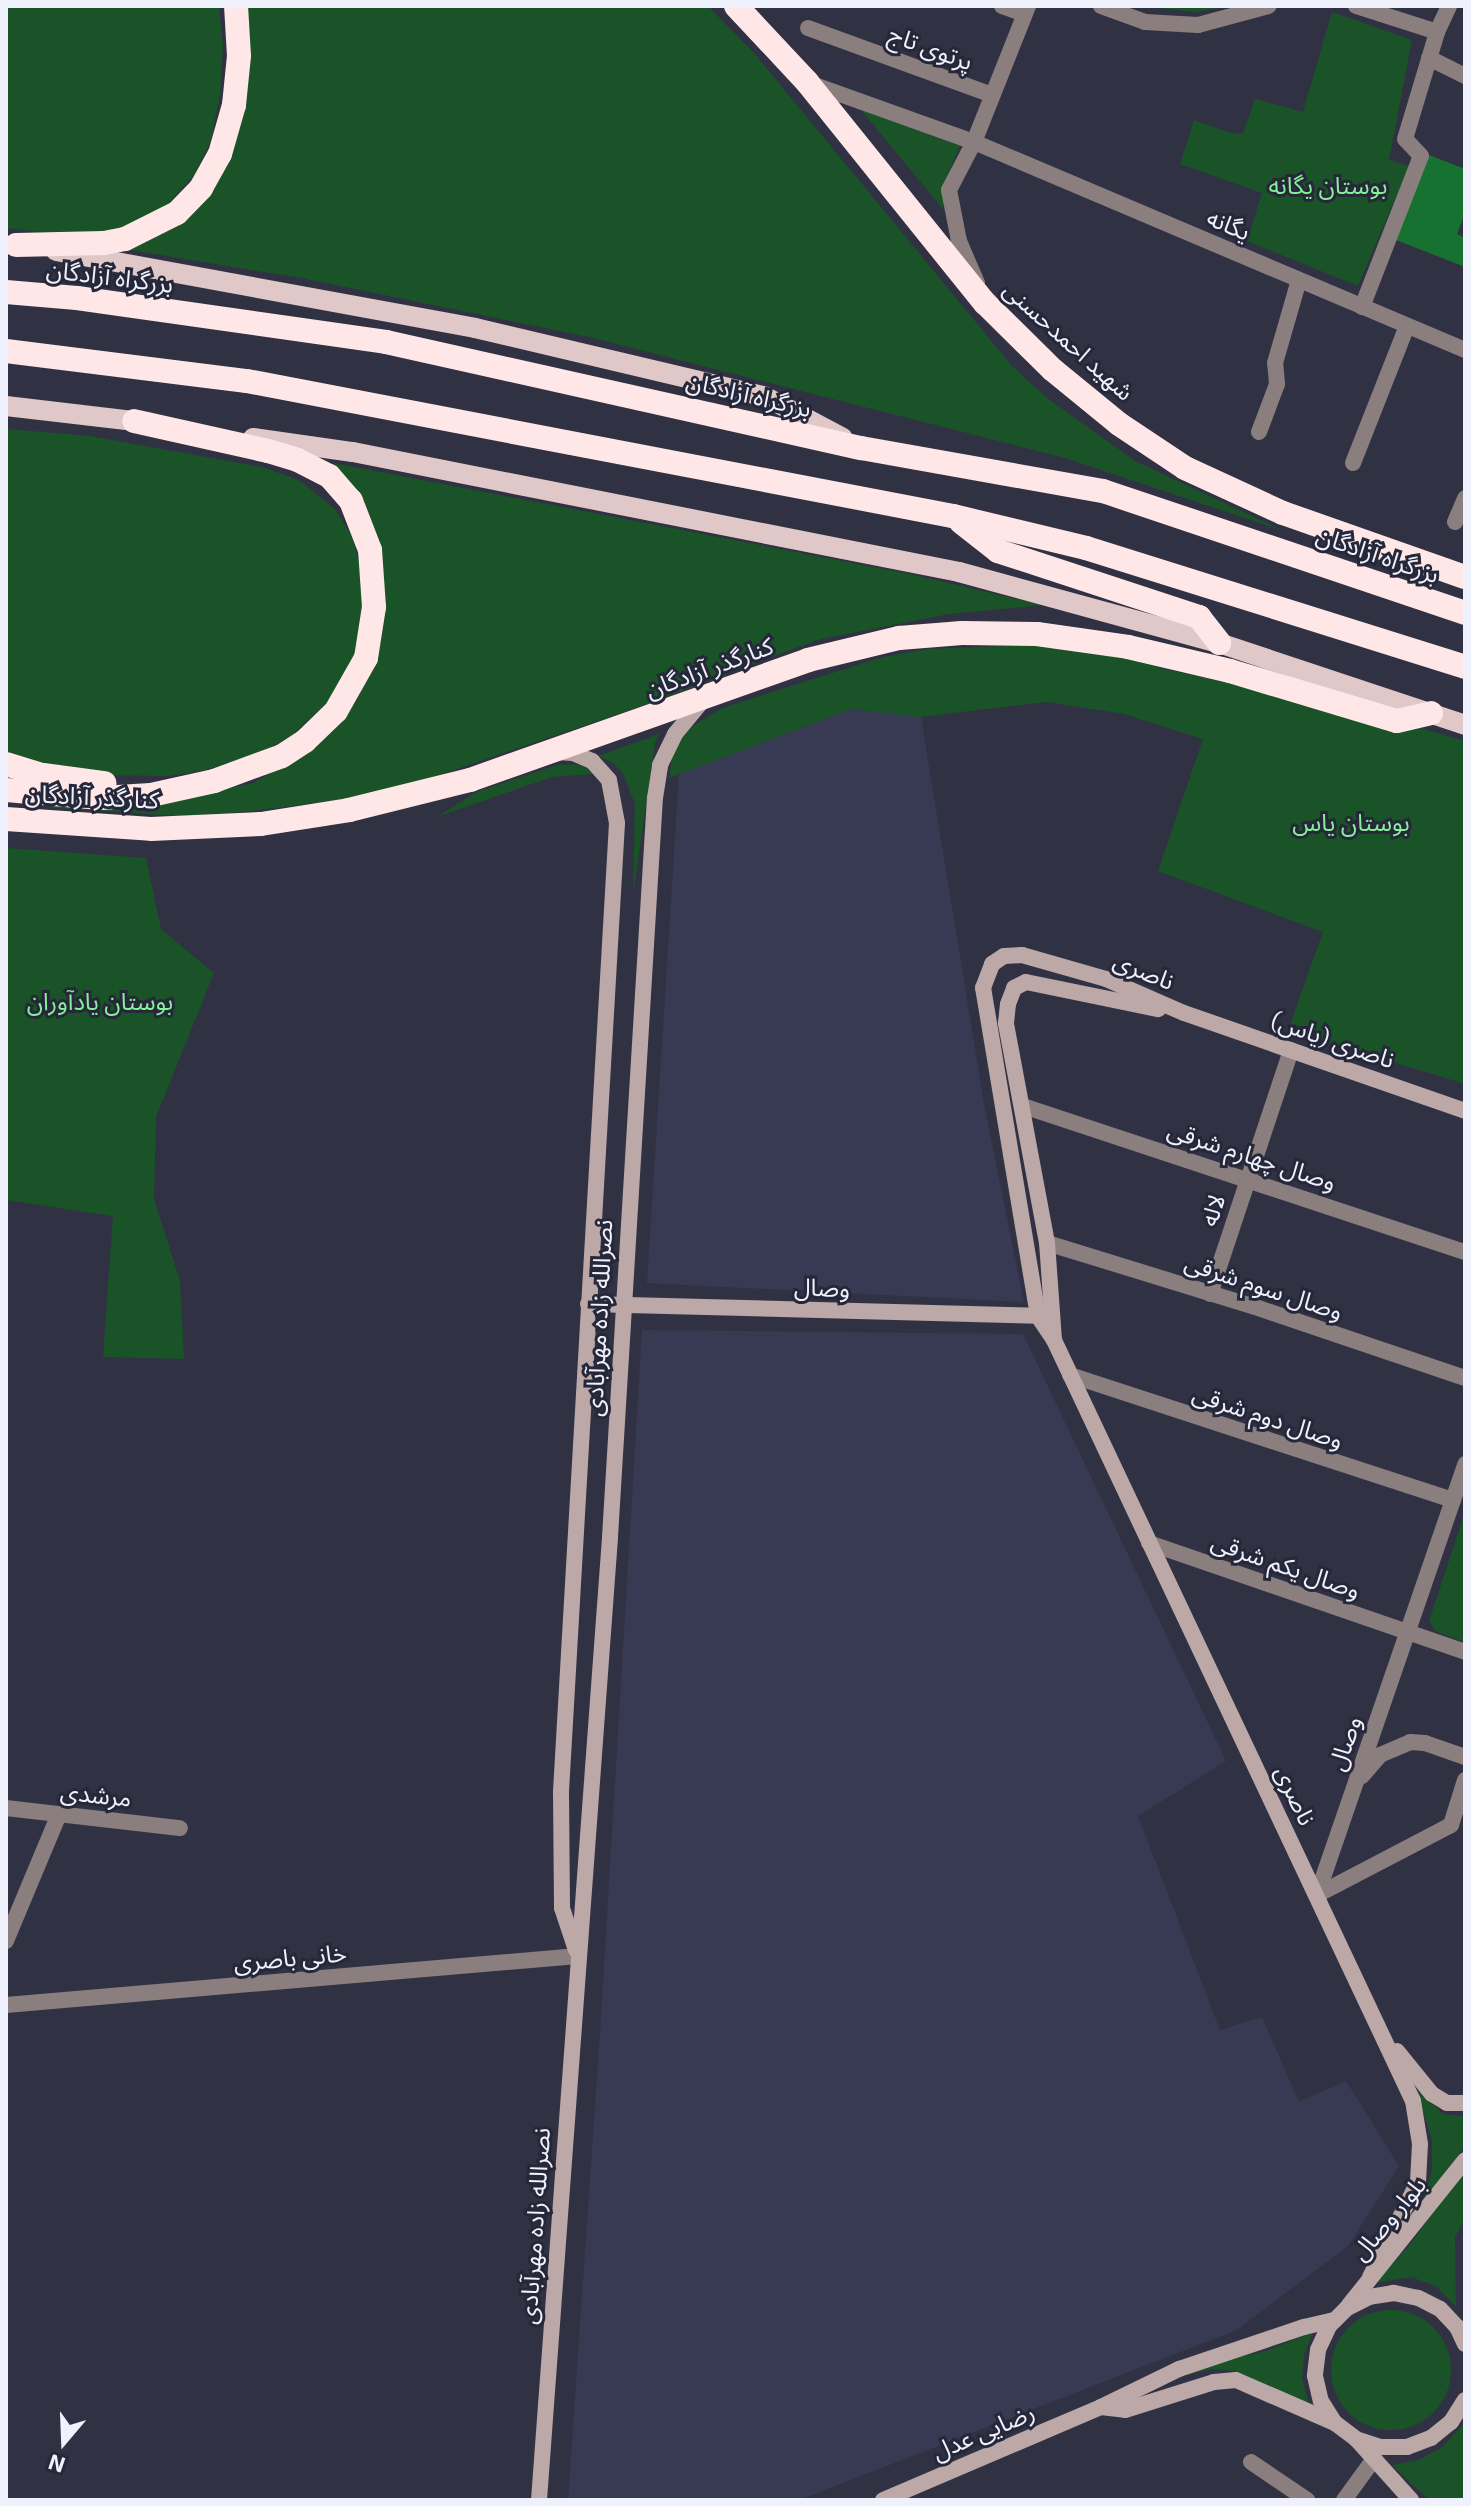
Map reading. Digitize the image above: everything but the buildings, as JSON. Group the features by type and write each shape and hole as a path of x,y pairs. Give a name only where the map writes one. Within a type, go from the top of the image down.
{"highway":[{"path":"11,244 104,243 125,239 177,213 201,188 220,154 234,105 239,56 236,6"},
{"name":"شهید احمدحسنی","path":"736,6 807,82 985,303 1053,370 1119,424 1185,468 1283,513 1465,577"},
{"name":"بزرگراه آزادگان","path":"6,292 77,298 386,342 861,448 1103,491 1465,613"},
{"path":"6,351 247,381 953,516 1086,548 1465,667"},
{"path":"6,790 101,798 151,795 186,788 282,756 305,741 336,711 354,685 372,636 374,581 370,550 351,501 329,476 298,460 268,451 134,421"},
{"path":"953,516 998,551 1199,617 1219,643"},
{"name":"کنارگذر آزادگان","path":"6,819 151,829 261,824 349,810 470,780 808,660 899,638 962,633 1037,634 1128,647 1230,671 1397,721 1431,713"},
{"path":"6,764 79,781 186,788"}],"main road":[{"path":"11,244 460,325 766,397 861,448"},
{"name":"کنارگذر آزادگان","path":"6,406 353,452 959,572 1219,643 1465,725"}],"street":[{"path":"985,303 959,241 949,190 974,142 1026,10 1002,6"},
{"path":"1101,6 1145,22 1198,25 1269,6"},
{"path":"1356,6 1437,32"},
{"path":"1362,307 1421,156 1405,139 1437,32 1449,6"},
{"name":"پرتوی تاج","path":"808,28 992,95"},
{"path":"1429,58 1465,76"},
{"name":"یگانه","path":"807,82 974,142 1465,350"},
{"path":"1259,432 1277,384 1275,363 1299,280"},
{"path":"1353,463 1407,326"},
{"path":"1455,522 1465,498"},
{"name":"نصرالله زاده مهرآبادی","path":"539,2500 610,1537 622,1305 660,765 675,734 705,698"},
{"name":"نصرالله زاده مهرآبادی","path":"550,752 573,753 592,761 609,780 617,823 561,1792 562,1908 578,1956"},
{"name":"ناصری","path":"1184,1013 1106,979 1022,955 1004,956 992,964 983,988 984,1007 1046,1316 1054,1340 1413,2101 1420,2144 1418,2182 1370,2277"},
{"name":"ناصری","path":"1046,1316 1047,1243 1006,1023 1014,988 1026,982 1045,983 1114,1001 1184,1013"},
{"name":"ناصری (یاس)","path":"1184,1013 1465,1111"},
{"name":"لاله","path":"1210,1294 1291,1050"},
{"name":"وصال چهارم شرقی","path":"1023,1106 1465,1252"},
{"name":"وصال سوم شرقی","path":"1047,1243 1465,1378"},
{"name":"وصال","path":"588,1304 1046,1316"},
{"name":"وصال دوم شرقی","path":"1070,1375 1453,1500"},
{"name":"وصال","path":"1317,1895 1465,1464"},
{"name":"وصال یکم شرقی","path":"1149,1543 1465,1652"},
{"path":"1355,1783 1380,1755 1396,1745 1425,1743 1465,1757"},
{"path":"1317,1895 1451,1825 1465,1780"},
{"name":"مرشدی","path":"6,1808 180,1828"},
{"path":"6,1941 59,1814"},
{"name":"خانی باصری","path":"6,2005 578,1956"},
{"path":"1378,2028 1432,2094 1447,2103 1465,2103"},
{"name":"بلوار وصال","path":"1335,2320 1465,2160"},
{"path":"1347,2308 1369,2297 1394,2293 1418,2298 1440,2309 1457,2327 1465,2344"},
{"path":"1335,2320 1318,2350 1315,2376 1321,2401 1335,2423"},
{"name":"رضایی عدل","path":"883,2500 1101,2407 1179,2369 1304,2327 1335,2320"},
{"path":"1101,2407 1125,2410 1214,2382 1236,2380 1335,2423 1356,2439 1411,2500"},
{"path":"1356,2439 1381,2447 1407,2447 1431,2438 1451,2422 1465,2400"},
{"path":"1344,2500 1374,2459"},
{"path":"1251,2462 1307,2500"}],"shaded area":[{"path":"851,709 921,717 984,1104 1024,1302 647,1283 679,774"},
{"path":"642,1330 1023,1334 1226,1761 1138,1816 1220,2030 1262,2017 1299,2102 1346,2081 1399,2166 1348,2246 1237,2330 799,2500 568,2500 600,2034"}],"green space":[{"path":"6,6 219,6 223,46 220,95 211,140 194,176 162,210 115,231 58,234 6,228"},
{"path":"242,6 708,6 754,53 1012,366 1047,398 1135,461 1284,531 1065,458 589,337 301,278 124,249 170,230 206,197"},
{"path":"1141,6 1231,6 1195,12"},
{"name":"بوستان یگانه","path":"1332,12 1412,40 1389,160 1409,166 1358,286 1247,241 1262,193 1180,164 1194,120 1234,134 1243,133 1255,99 1303,112"},
{"path":"861,110 960,146 943,185 943,209"},
{"path":"1429,155 1465,169 1465,213 1457,234 1465,238 1465,267 1396,240"},
{"path":"6,429 90,436 262,467 299,480 335,509 352,536 366,587 355,658 332,698 291,736 264,751 206,770 168,776 85,775 6,754"},
{"path":"334,463 910,574 1043,605 949,614 817,640 656,701 407,786 353,798 245,812 179,816 43,807 165,801 253,783 316,747 341,723 358,698 377,658 385,592 355,490"},
{"name":"بوستان یاس","path":"1047,644 1125,651 1160,668 1220,681 1255,680 1465,741 1465,1084 1288,1030 1323,932 1158,871 1203,739 1124,714 1046,702 921,717 851,709 669,778 673,750 688,729 722,708 883,657 928,649"},
{"path":"659,734 655,743 633,895 635,804 623,773 612,762 598,756"},
{"path":"560,764 583,765 593,774 552,777 437,817 476,792"},
{"name":"بوستان یادآوران","path":"6,848 146,858 161,929 214,973 156,1117 154,1199 180,1281 184,1359 103,1357 113,1216 6,1200"},
{"path":"1465,1512 1465,1642 1437,1632 1429,1621"},
{"path":"1416,2089 1443,2114 1465,2116 1465,2145 1422,2206 1432,2171 1432,2140"},
{"path":"1465,2168 1465,2218 1455,2237 1456,2307 1436,2286 1411,2277 1375,2283 1409,2246"},
{"path":"1391,2310 1414,2315 1433,2328 1446,2347 1451,2370 1446,2393 1433,2412 1414,2425 1391,2430 1368,2425 1349,2412 1336,2393 1331,2370 1336,2347 1349,2328 1368,2315"},
{"path":"1313,2332 1304,2355 1302,2377 1309,2405 1233,2371 1213,2369 1182,2376 1224,2360 1266,2351"},
{"path":"1464,2424 1464,2500 1429,2500 1392,2465 1419,2460 1441,2448"}]}
